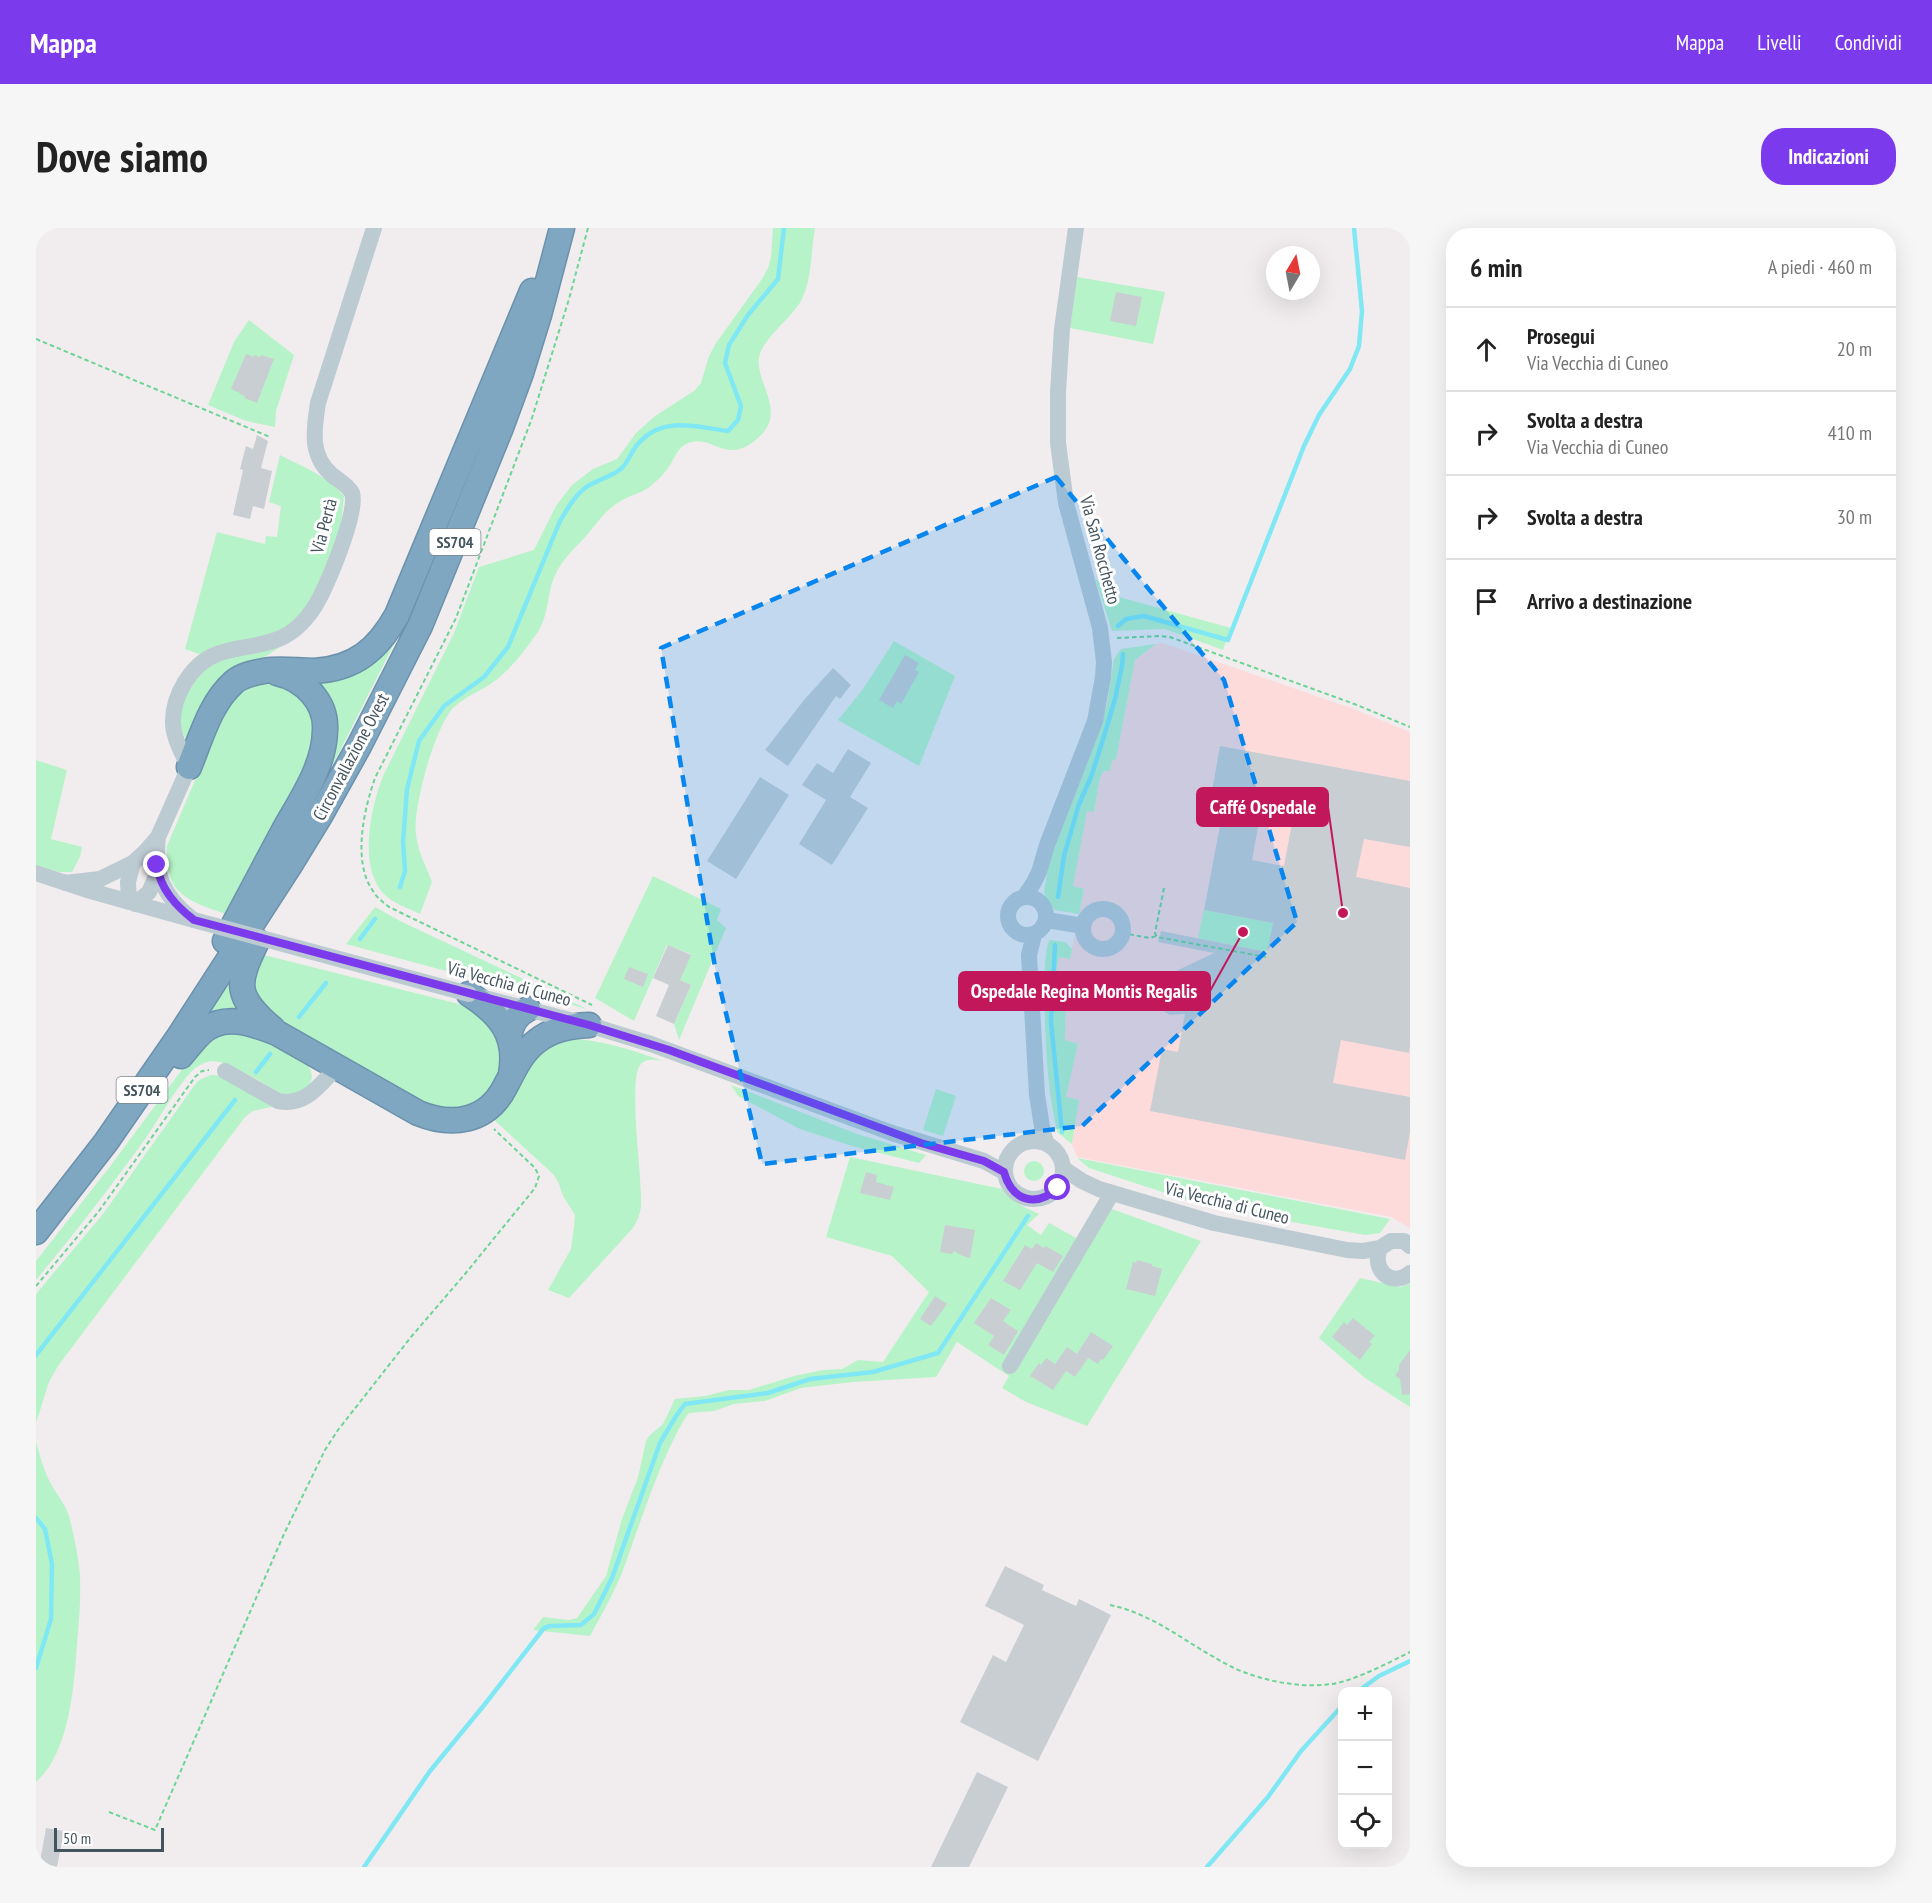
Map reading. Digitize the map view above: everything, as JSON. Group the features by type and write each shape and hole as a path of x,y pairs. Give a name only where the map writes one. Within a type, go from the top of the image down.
{"highway":[{"path":"189,766 214,707 220,697 238,679 257,672 285,669 314,671 343,666 366,654 388,631 557,228"},
{"name":"Circonvallazione Ovest","path":"36,1232 106,1142 236,951 306,838 359,746 399,669 440,581 521,373 562,228"},
{"path":"178,1038 201,986 309,784 324,743 325,719 321,708 309,691 295,679 286,675 257,672"},
{"path":"277,1033 247,1002 242,974 306,838"},
{"path":"469,993 498,1017 509,1036 514,1054 511,1074"},
{"path":"509,1036 518,1016 530,1010 536,1024 535,1042"},
{"path":"106,1142 201,1033 209,1027 229,1021 240,1021 277,1033 418,1113 442,1121 478,1115 499,1096 520,1059 535,1042 552,1031 574,1026 591,1015"}],"street":[{"name":"Via Pertà","path":"189,766 179,747 173,724 176,700 187,679 209,658 276,640 301,625 324,590 344,539 351,515 352,496 347,487 323,467 314,443 314,431 321,390 374,228"},
{"name":"Via San Rocchetto","path":"1027,934 1013,929 1008,914 1016,900 1029,892 1039,872 1098,708 1103,677 1102,639 1066,502 1058,443 1060,351 1076,228"},
{"path":"189,766 158,837 156,854 158,872 165,890 173,901 194,920"},
{"path":"65,883 100,879 134,863 158,837"},
{"path":"134,863 128,882 132,903 149,892 158,872"},
{"name":"Via San Rocchetto","path":"1039,872 1038,886 1047,920"},
{"name":"Via Vecchia di Cuneo","path":"36,873 132,903 530,1010 591,1015 669,1050 912,1140 964,1154 998,1157 1006,1164 1007,1184 1015,1193 1026,1199 1038,1200 1049,1196 1058,1188 1106,1191"},
{"path":"1024,897 1032,897 1041,902"},
{"path":"1105,909 1117,916 1122,926 1122,933 1116,945 1100,949 1093,947 1085,939 1083,926 1090,914 1105,909"},
{"path":"1006,1164 1012,1150 1023,1143 1031,1141 1047,1144 1037,1095 1027,934 1044,926 1047,920 1083,926"},
{"path":"225,1071 278,1101 287,1103 296,1102 305,1097 337,1067"},
{"path":"1023,1143 1030,1131 1037,1095"},
{"name":"Via Vecchia di Cuneo","path":"1047,1144 1059,1154 1064,1169 1082,1181 1106,1191 1214,1223 1378,1255 1391,1240 1404,1241 1410,1246"},
{"path":"1058,1188 1064,1169"},
{"path":"1010,1366 1106,1191"},
{"path":"1378,1255 1380,1270 1386,1276 1394,1279 1405,1277 1410,1273"}],"path":[{"path":"588,228 569,299 532,418 456,618 375,778 367,805 362,856 371,890 389,907 581,998 591,1015"},
{"path":"36,339 270,437"},
{"path":"1102,639 1160,636 1170,638 1357,705 1410,727"},
{"path":"1158,936 1164,888"},
{"path":"1122,933 1150,938 1158,936 1266,957"},
{"path":"36,1286 99,1211 195,1077 202,1071 225,1071"},
{"path":"109,1812 155,1830 284,1534 325,1450 411,1337 538,1184 539,1176 535,1168 478,1115"},
{"path":"1110,1605 1125,1608 1156,1623 1233,1668 1280,1682 1306,1685 1346,1681 1410,1652"}],"highlighted area":[{"path":"1056,477 1224,680 1297,922 1082,1126 762,1164 715,967 661,648"}],"shaded area":[{"path":"1163,643 1354,709 1410,732 1410,1228 1391,1217 1077,1157 1072,1144 1079,1100 1066,1097 1078,1044 1065,1041 1066,994 1053,991 1059,957 1070,958 1084,889 1073,886 1087,810 1094,812 1100,777 1112,760 1116,759 1135,660 1156,644"}],"green space":[{"path":"773,228 815,228 809,273 802,299 766,343 759,357 761,376 770,406 771,416 768,425 761,435 749,445 739,449 729,450 695,441 686,444 658,479 648,488 613,506 566,558 553,581 540,629 515,661 498,678 454,707 439,731 421,788 416,823 418,847 432,882 420,914 395,902 383,893 375,881 371,867 369,836 374,803 383,776 454,633 479,567 534,550 556,506 572,485 593,469 617,459 636,433 655,416 694,391 701,383 709,356 716,343 768,268"},
{"path":"1077,277 1165,292 1153,344 1070,328"},
{"path":"249,320 294,355 276,411 275,427 246,421 208,405 234,342"},
{"path":"280,455 323,477 344,496 337,542 313,597 287,630 202,655 185,649 217,532 265,544 266,536 277,537 281,506 269,502"},
{"path":"1095,578 1107,591 1119,597 1231,628 1223,650 1165,629 1112,631"},
{"path":"396,640 321,788 309,680 384,652"},
{"path":"894,641 955,676 919,766 838,720 863,689"},
{"path":"1156,644 1135,660 1116,759 1112,760 1110,771 1104,771 1100,777 1094,812 1087,811 1073,886 1084,889 1079,914 1055,910 1046,899 1044,892 1051,851 1101,724 1107,704 1114,659 1121,649"},
{"path":"283,645 263,658 242,666 188,743 179,722 185,696 200,673 218,659"},
{"path":"261,682 282,684 296,691 318,720 306,768 226,914 199,904 180,893 169,875 167,846 224,712 240,694"},
{"path":"36,760 67,770 51,839 82,847 80,857 72,872 59,872 36,865"},
{"path":"653,876 721,909 717,920 726,928 679,1040 674,1024 691,985 680,980 690,954 667,945 634,1021 595,998"},
{"path":"375,907 400,921 587,1009 346,944"},
{"path":"1204,910 1273,923 1267,952 1198,938"},
{"path":"1050,940 1065,942 1072,949 1070,959 1059,957 1053,990 1066,994 1065,1040 1078,1044 1066,1097 1079,1100 1072,1144 1057,1132 1048,1070 1044,984 1047,948"},
{"path":"260,954 463,1005 475,1010 492,1024 505,1057 493,1089 477,1103 455,1110 424,1104 279,1021 262,1008 249,974"},
{"path":"233,975 246,1015 203,1020"},
{"path":"216,1032 256,1034 308,1064 312,1078 306,1090 285,1096 238,1069 219,1062 212,1061 196,1067 179,1087 145,1139 105,1193 36,1280 36,1261 201,1044"},
{"path":"566,1038 615,1046 663,1061 645,1061 637,1073 635,1109 641,1194 638,1218 633,1228 569,1298 548,1290 571,1249 575,1215 554,1175 492,1118 526,1069 547,1046"},
{"path":"211,1075 223,1076 276,1106 253,1111 245,1117 58,1366 49,1382 36,1423 36,1294 103,1214 194,1086 199,1080"},
{"path":"731,1085 857,1134 926,1155 919,1163 852,1146 800,1129 738,1096"},
{"path":"936,1089 956,1096 943,1136 923,1130"},
{"path":"850,1157 1002,1189 1018,1204 1039,1214 1027,1225 1041,1235 1049,1223 1080,1240 1109,1208 1201,1241 1087,1426 1026,1402 1002,1388 1009,1376 957,1342 936,1377 801,1388 765,1401 734,1404 714,1411 689,1413 678,1430 663,1463 610,1600 590,1636 533,1630 543,1617 569,1620 577,1618 606,1576 622,1519 638,1477 646,1441 663,1424 675,1399 705,1396 729,1390 749,1390 794,1376 842,1369 858,1360 883,1362 929,1292 892,1256 826,1237"},
{"path":"1077,1158 1390,1219 1380,1233 1365,1235 1225,1210 1227,1195 1205,1191 1202,1205 1089,1168"},
{"path":"1034,1161 1041,1164 1044,1171 1041,1178 1034,1181 1027,1178 1024,1171 1027,1164"},
{"path":"1360,1278 1401,1287 1410,1283 1410,1407 1365,1378 1319,1338"},
{"path":"36,1441 51,1485 69,1516 80,1575 80,1610 72,1698 68,1717 56,1754 36,1782"}],"building":[{"path":"1116,292 1142,297 1136,326 1110,321"},
{"path":"246,354 274,359 257,403 231,389"},
{"path":"257,435 268,441 261,468 272,471 264,509 253,506 250,519 233,515 246,446 253,449"},
{"path":"905,655 919,663 915,670 919,672 901,704 897,701 893,708 879,700"},
{"path":"833,668 851,685 840,699 836,696 788,766 765,750 804,700"},
{"path":"1220,746 1410,781 1410,847 1364,839 1356,877 1410,888 1409,1053 1341,1040 1333,1083 1410,1097 1410,1132 1405,1160 1150,1111 1162,1049 1178,1052 1185,1014 1170,1015 1160,1009 1157,997 1162,984 1174,972 1214,953 1158,942 1161,931 1267,952 1273,923 1204,910 1223,810 1209,807","holes":["1260,817 1292,823 1284,866 1252,860"]},
{"path":"848,749 871,763 850,797 868,808 832,865 799,844 826,800 802,785 817,763 833,773"},
{"path":"760,777 789,795 736,879 707,861"},
{"path":"668,945 691,955 680,980 691,985 674,1024 656,1016 669,985 653,978"},
{"path":"629,967 648,974 643,987 624,979"},
{"path":"866,1172 877,1175 876,1182 894,1187 890,1200 860,1193"},
{"path":"945,1225 975,1230 970,1258 954,1251 952,1254 940,1252"},
{"path":"1036,1243 1063,1256 1053,1272 1037,1263 1020,1290 1003,1281 1025,1245 1032,1249"},
{"path":"1137,1260 1162,1269 1155,1296 1126,1289 1133,1262 1136,1263"},
{"path":"935,1296 947,1304 931,1326 920,1319"},
{"path":"991,1298 1011,1310 1003,1321 1018,1331 1004,1355 988,1345 994,1336 974,1323"},
{"path":"1353,1318 1375,1336 1369,1342 1372,1344 1360,1360 1332,1337 1344,1322 1347,1325"},
{"path":"1091,1332 1113,1346 1098,1364 1088,1358 1075,1377 1066,1371 1053,1390 1030,1376 1039,1363 1041,1365 1046,1358 1055,1364 1067,1347 1077,1354"},
{"path":"1410,1350 1410,1394 1402,1395 1400,1379 1395,1376 1399,1365"},
{"path":"1005,1566 1044,1585 1042,1590 1076,1606 1079,1599 1111,1615 1038,1761 960,1722 993,1655 1006,1662 1024,1625 985,1606"},
{"path":"977,1772 1008,1787 969,1867 931,1867"},
{"path":"46,1828 64,1831 57,1867 39,1867"}],"waterway":[{"path":"400,887 405,871 403,842 407,789 419,741 444,706 484,677 508,647 560,521 581,491 622,468 637,445 657,430 680,425 728,431 738,420 741,406 725,363 729,345 748,315 778,279 784,228"},
{"path":"1118,626 1126,619 1144,616 1228,640 1304,446 1319,415 1350,369 1359,346 1362,311 1354,228"},
{"path":"1058,897 1064,856 1115,699 1123,654"},
{"path":"360,939 375,919"},
{"path":"1055,945 1051,1022 1062,1132"},
{"path":"299,1017 326,983"},
{"path":"256,1072 270,1054"},
{"path":"36,1355 235,1100"},
{"path":"364,1867 430,1771 544,1628 581,1625 594,1614 612,1578 660,1443 685,1404 768,1393 810,1379 873,1372 938,1353 1028,1216"},
{"path":"36,1518 45,1529 52,1564 51,1619 36,1668"},
{"path":"1364,1687 1379,1676 1410,1661"},
{"path":"1207,1867 1268,1797 1301,1751 1338,1710"}],"place":[{"name":"Caffé Ospedale","path":"1343,913"},
{"name":"Ospedale Regina Montis Regalis","path":"1243,932"}],"route":[{"path":"157,865 165,890 182,911 194,920 589,1025 651,1044 892,1133 984,1161 1004,1172 1007,1184 1015,1193 1026,1199 1038,1200 1049,1196 1058,1188"}]}
